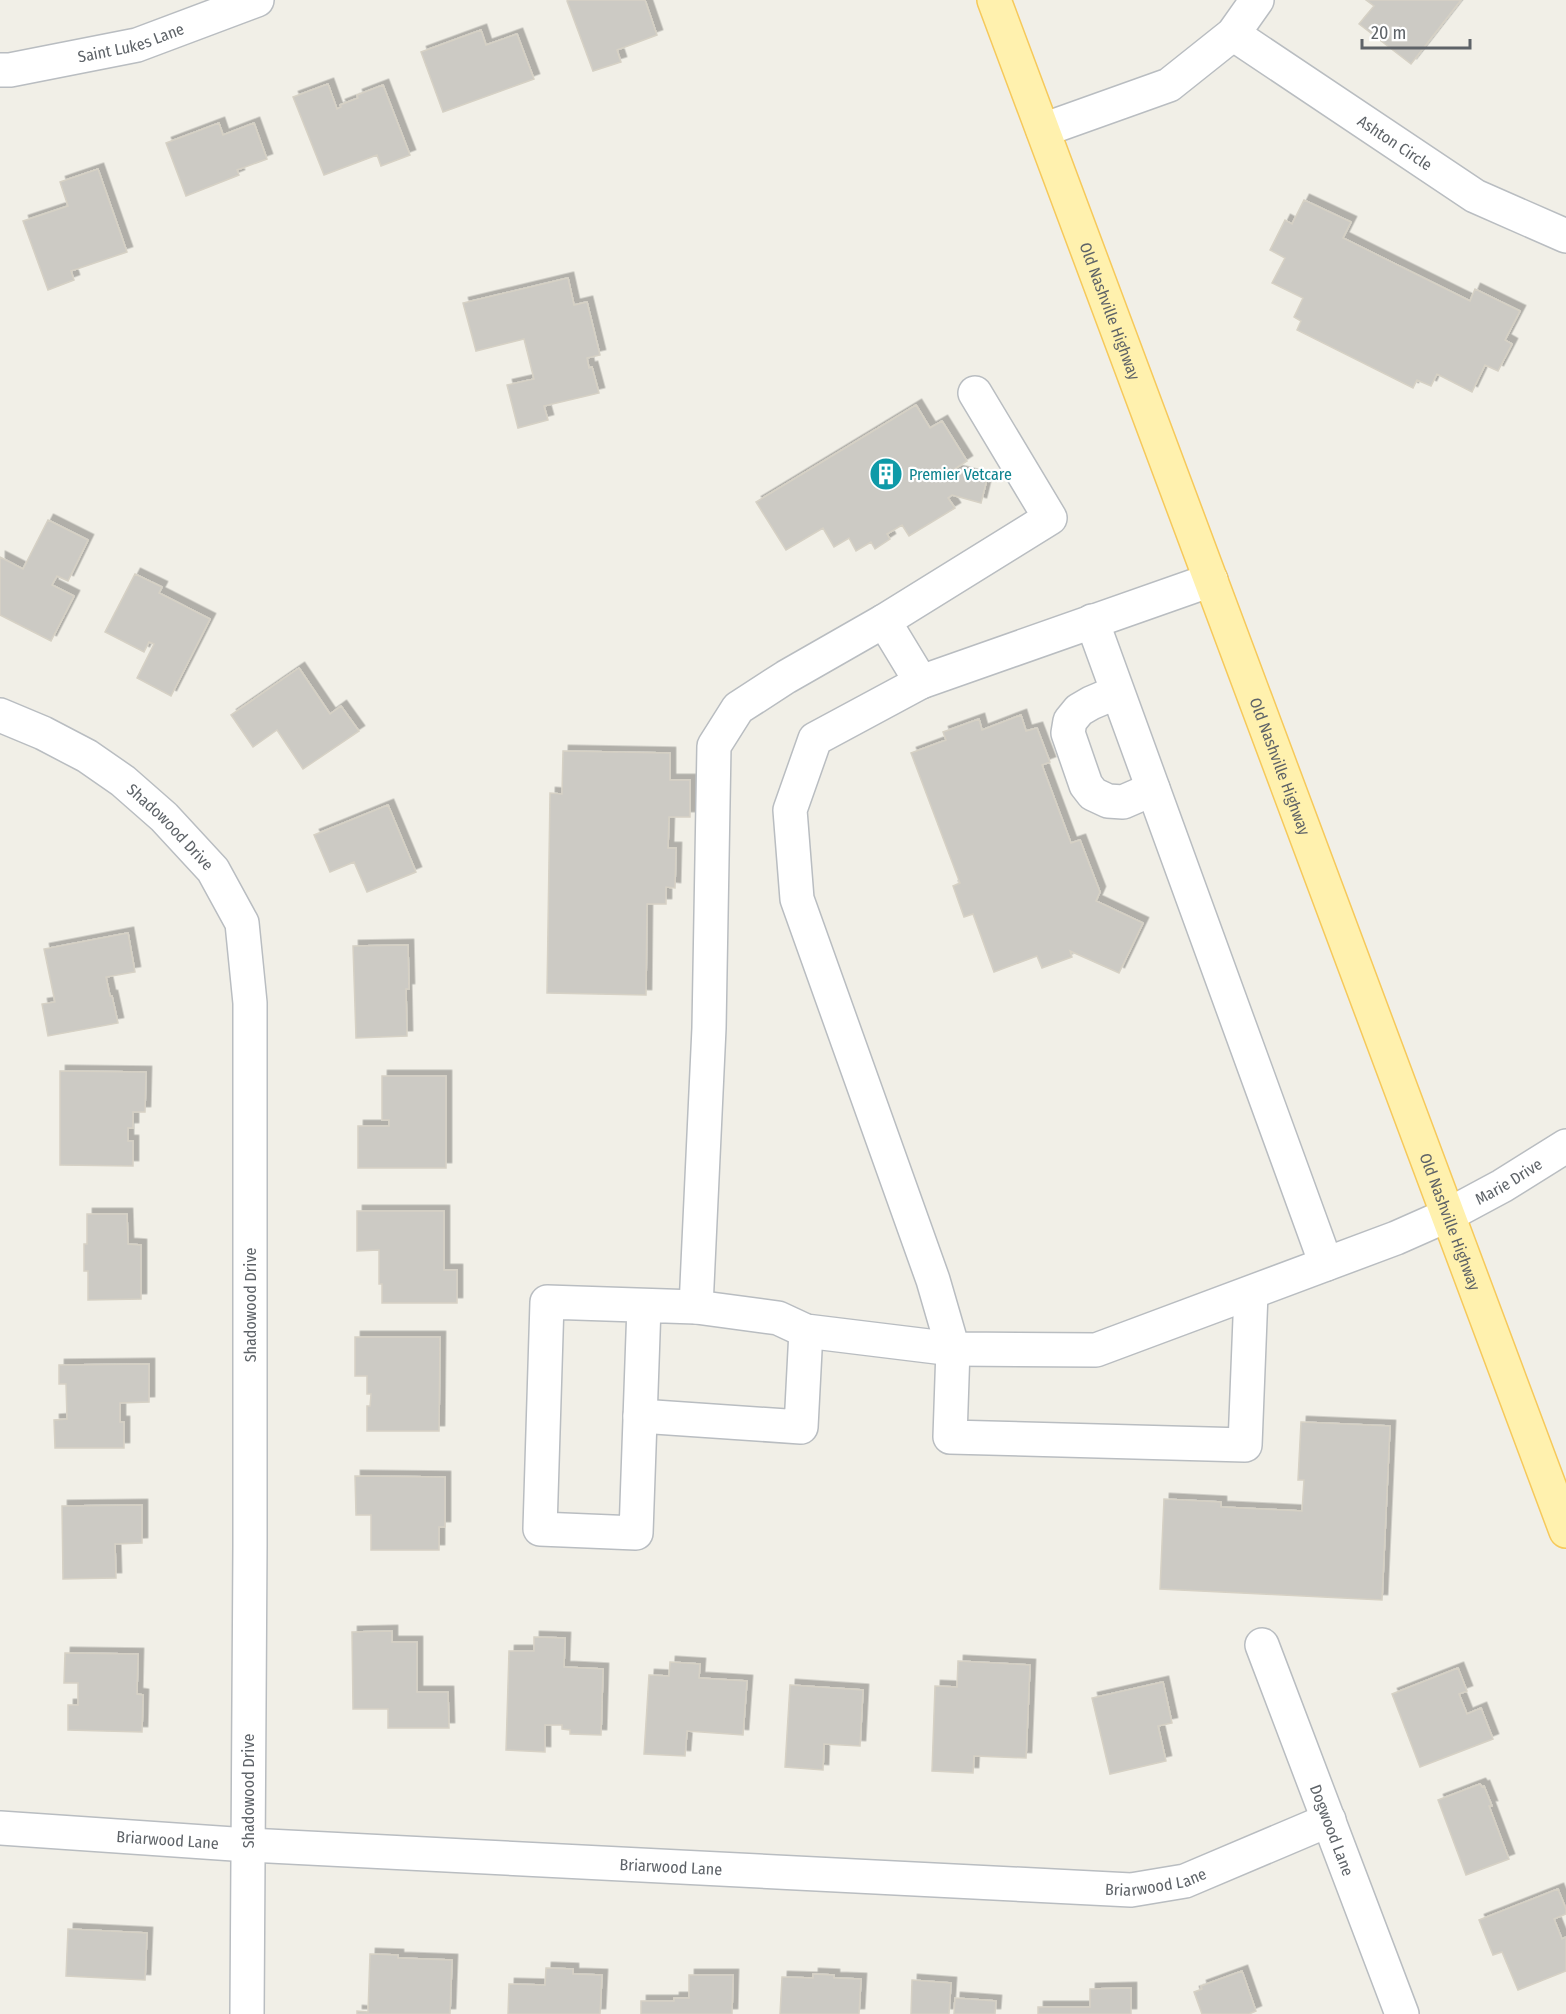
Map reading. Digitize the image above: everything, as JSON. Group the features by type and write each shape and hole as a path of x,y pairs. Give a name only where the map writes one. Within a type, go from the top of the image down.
{"main road":[{"name":"Old Nashville Highway","path":"994,0 1566,1530"}],"street":[{"name":"Saint Lukes Lane","path":"0,70 137,45 257,0"},
{"path":"1042,130 1169,85 1233,33 1257,0"},
{"name":"Ashton Circle","path":"1233,33 1475,196 1566,236"},
{"path":"696,1307 709,1028 714,746 738,708 1050,518 975,393"},
{"path":"1211,580 921,682 815,739 790,810 797,899 933,1280 953,1349 950,1437 1245,1445 1251,1293"},
{"path":"884,621 921,682"},
{"path":"1092,621 1326,1264"},
{"path":"1117,692 1078,710 1070,720 1068,733 1086,785 1093,794 1108,801 1123,802 1153,789"},
{"name":"Shadowood Drive","path":"0,715 43,733 87,756 123,781 164,817 213,870 242,923 250,1003 247,2014"},
{"name":"Marie Drive","path":"640,1416 636,1533 540,1529 547,1302 696,1307 778,1318 806,1331 953,1349 1096,1350 1396,1238 1448,1215 1502,1186 1566,1146"},
{"path":"644,1306 640,1416 801,1427 806,1331"},
{"name":"Dogwood Lane","path":"1262,1645 1402,2014"},
{"name":"Briarwood Lane","path":"0,1828 248,1845 1131,1890 1185,1881 1329,1820"}],"building":[{"path":"645,0 657,35 617,50 621,62 593,71 567,1"},
{"path":"1366,0 1461,0 1411,64 1359,24 1374,6"},
{"path":"481,30 486,45 517,34 534,79 443,112 421,52"},
{"path":"328,84 337,109 341,107 340,105 358,98 357,95 383,85 410,155 381,166 377,155 324,175 293,97"},
{"path":"219,123 223,135 254,123 267,159 237,170 239,175 186,196 166,143"},
{"path":"98,169 127,252 71,271 74,280 48,290 23,221 68,206 60,182"},
{"path":"1304,200 1351,222 1343,238 1470,301 1475,289 1520,311 1505,340 1512,344 1498,371 1485,365 1472,392 1437,374 1431,386 1417,380 1413,388 1297,330 1301,321 1294,317 1303,298 1272,283 1285,258 1270,250 1285,220 1292,224"},
{"path":"568,278 574,305 587,302 600,355 587,358 589,368 592,367 599,393 544,406 548,420 518,428 507,385 534,379 524,339 476,351 463,303"},
{"name":"Premier Vetcare","path":"916,405 930,428 942,421 967,461 953,470 987,479 981,503 952,495 948,498 955,508 909,536 902,525 887,534 890,539 875,549 871,542 856,551 849,538 834,547 823,528 786,550 756,502"},
{"path":"48,520 88,540 68,581 57,576 52,585 74,596 51,641 0,615 0,557 23,569"},
{"path":"135,574 162,587 159,593 210,619 171,696 137,678 154,644 149,642 144,652 105,632"},
{"path":"299,668 330,714 341,706 359,731 303,769 277,730 253,747 231,715"},
{"path":"1021,715 1026,731 1037,728 1050,762 1042,765 1071,843 1080,840 1100,892 1096,901 1143,923 1119,973 1070,951 1072,957 1042,968 1037,956 994,972 973,914 964,917 953,886 960,883 911,753 946,740 943,732 979,719 982,730"},
{"path":"563,751 670,753 670,780 690,780 690,817 669,817 668,848 676,848 675,888 666,887 666,904 647,904 646,995 547,993 550,793 562,794"},
{"path":"388,805 416,872 367,892 354,862 330,872 314,835"},
{"path":"128,933 135,972 106,977 118,1023 48,1036 42,1004 55,1002 44,949"},
{"path":"408,945 407,1036 356,1038 353,946"},
{"path":"60,1071 146,1072 145,1112 133,1112 133,1128 128,1128 128,1141 133,1141 133,1166 60,1165"},
{"path":"382,1076 446,1076 446,1168 358,1168 358,1126 389,1126 389,1120 382,1120"},
{"path":"357,1211 444,1211 444,1270 457,1270 457,1303 382,1303 382,1284 379,1284 379,1250 357,1251"},
{"path":"87,1214 127,1214 128,1244 141,1245 141,1299 88,1300 88,1271 84,1271"},
{"path":"355,1337 440,1337 439,1431 367,1431 367,1406 370,1406 371,1394 367,1394 367,1376 355,1376"},
{"path":"149,1364 149,1402 120,1403 120,1422 124,1422 124,1448 55,1448 54,1420 67,1419 66,1384 59,1384 59,1365"},
{"path":"1301,1422 1390,1426 1382,1600 1160,1589 1164,1499 1221,1502 1221,1507 1302,1511 1304,1480 1298,1480"},
{"path":"355,1476 445,1477 445,1527 439,1527 439,1550 371,1550 371,1515 356,1515"},
{"path":"142,1505 142,1543 115,1544 116,1578 63,1579 62,1506"},
{"path":"392,1631 392,1642 417,1642 417,1692 448,1692 449,1728 388,1728 388,1709 353,1709 352,1632"},
{"path":"534,1637 565,1638 564,1667 603,1669 601,1735 570,1734 570,1730 562,1729 562,1725 545,1725 545,1752 506,1750 509,1651 534,1651"},
{"path":"65,1653 138,1654 137,1694 143,1695 142,1732 68,1730 68,1705 78,1705 78,1683 64,1683"},
{"path":"958,1661 1030,1665 1026,1758 974,1756 973,1773 932,1771 935,1686 957,1687"},
{"path":"670,1662 700,1664 699,1678 747,1681 743,1735 687,1731 685,1756 644,1754 649,1675 669,1676"},
{"path":"1458,1668 1467,1691 1459,1694 1467,1714 1481,1708 1493,1739 1420,1767 1392,1694"},
{"path":"1163,1682 1172,1723 1158,1726 1166,1761 1110,1774 1092,1698"},
{"path":"790,1685 863,1690 860,1746 824,1744 823,1770 785,1767"},
{"path":"1480,1784 1484,1786 1492,1806 1489,1806 1509,1859 1466,1875 1438,1800"},
{"path":"1558,1889 1566,1914 1554,1919 1562,1939 1566,1937 1566,1971 1518,1990 1502,1952 1493,1955 1479,1920"},
{"path":"68,1929 147,1933 145,1980 66,1976"},
{"path":"370,1954 398,1955 398,1958 452,1960 450,2014 357,2014 357,2011 368,2012"},
{"path":"546,1968 573,1969 573,1974 602,1975 600,2014 508,2014 509,1984 545,1985"},
{"path":"1242,1971 1256,2011 1249,2014 1202,2014 1194,1992 1202,1989 1201,1986"},
{"path":"813,1974 834,1975 834,1978 861,1979 859,2014 780,2014 782,1977 813,1978"},
{"path":"689,1975 733,1975 732,2014 641,2014 641,2001 674,2001 674,1998 689,1998"},
{"path":"912,1980 951,1983 949,2014 911,2014"},
{"path":"1131,1988 1131,2014 1038,2014 1038,2007 1090,2007 1090,1989"},
{"path":"955,1998 996,2001 995,2014 954,2014"}],"place":[{"name":"Premier Vetcare","path":"886,474"}]}
